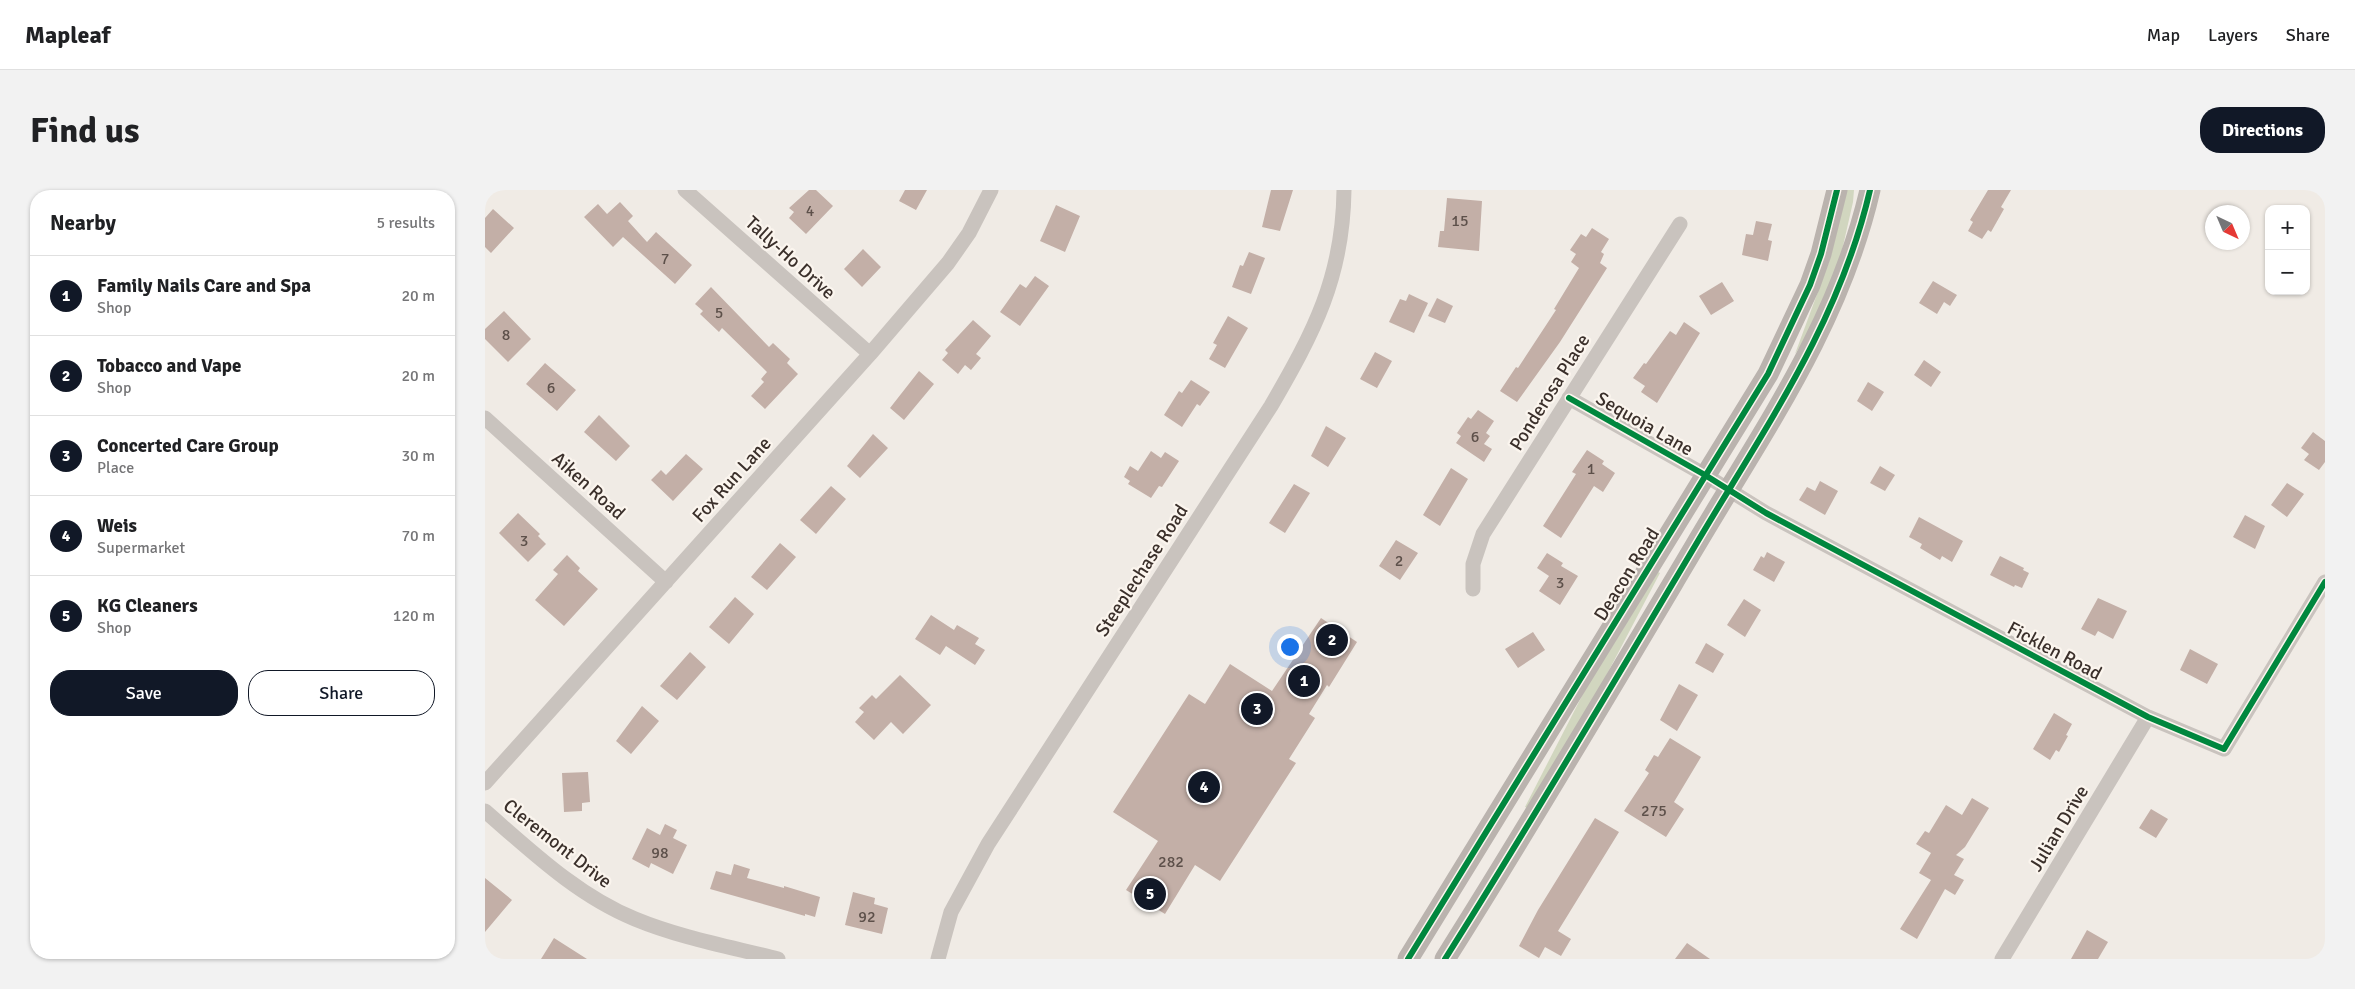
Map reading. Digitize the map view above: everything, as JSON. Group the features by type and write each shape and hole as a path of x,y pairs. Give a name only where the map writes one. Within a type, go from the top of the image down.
{"main road":[{"name":"Deacon Road","path":"1408,959 1768,374 1810,285 1821,254 1837,190"},
{"path":"1445,959 1792,386 1815,340 1847,266 1870,190"}],"street":[{"name":"Tally-Ho Drive","path":"685,190 870,354"},
{"name":"Fox Run Lane","path":"485,783 870,354 948,263 969,233 991,190"},
{"name":"Steeplechase Road","path":"938,959 951,912 989,844 1271,406 1300,356 1325,302 1335,268 1343,228 1344,190"},
{"name":"Ponderosa Place","path":"1473,590 1473,564 1483,534 1680,224"},
{"name":"Sequoia Lane","path":"1569,398 1705,475"},
{"name":"Aiken Road","path":"485,418 666,582"},
{"name":"Ficklen Road","path":"1705,475 1766,513 2149,717 2224,749 2325,582"},
{"name":"Julian Drive","path":"2002,959 2149,717"},
{"name":"Cleremont Drive","path":"485,811 573,884 600,902 635,919 665,930 778,959"}],"green space":[{"path":"1847,190 1854,190 1853,202 1838,268 1817,321 1795,354 1830,259"},
{"path":"1658,572 1660,573 1596,695 1528,808 1525,807 1584,692"}],"building":[{"path":"809,190 816,190 833,206 806,234 789,218 794,212 789,208"},
{"path":"905,190 927,190 916,210 899,201"},
{"path":"1271,190 1293,190 1280,231 1262,227"},
{"path":"1988,190 2011,190 2001,207 2004,209 1991,232 1988,230 1982,239 1968,231 1973,222 1970,220"},
{"path":"1447,198 1482,201 1479,251 1438,247 1440,231 1444,231"},
{"path":"620,202 633,216 628,221 647,242 656,232 692,265 675,284 623,237 613,247 584,217 598,204 607,214"},
{"path":"1056,205 1080,216 1065,252 1040,241"},
{"path":"493,209 514,228 491,253 485,247 485,218"},
{"path":"1756,221 1772,224 1768,240 1772,241 1768,261 1742,255 1746,234 1753,235"},
{"path":"1592,228 1609,239 1601,252 1604,254 1600,263 1607,268 1560,342 1517,402 1500,391 1516,367 1518,368 1556,310 1554,309 1579,268 1571,262 1576,254 1570,250 1581,234 1586,237"},
{"path":"863,249 881,267 862,287 844,269"},
{"path":"1249,252 1265,258 1251,294 1232,287 1240,265 1243,266"},
{"path":"1035,276 1049,286 1020,326 1000,312 1020,284 1026,288"},
{"path":"1933,281 1957,295 1950,306 1944,302 1937,314 1919,303"},
{"path":"1722,282 1734,301 1711,315 1699,296"},
{"path":"711,287 769,347 773,343 790,359 787,363 798,374 765,409 751,396 764,382 761,379 767,372 722,328 719,332 700,314 703,311 695,304"},
{"path":"1409,294 1428,303 1414,333 1389,322 1400,299 1406,301"},
{"path":"1437,298 1453,306 1445,323 1428,316"},
{"path":"504,311 531,339 508,362 485,339 485,329"},
{"path":"1228,316 1248,328 1225,368 1209,359 1217,345 1213,343"},
{"path":"973,320 991,336 976,354 981,358 971,370 965,365 958,374 942,360 948,353 945,350"},
{"path":"1684,322 1700,333 1657,403 1641,392 1645,386 1633,378 1644,363 1646,364 1670,331 1676,335"},
{"path":"1375,352 1392,361 1377,388 1360,379"},
{"path":"1924,360 1941,372 1931,387 1914,375"},
{"path":"545,363 576,390 557,411 526,384"},
{"path":"919,371 934,384 904,420 890,408"},
{"path":"1191,380 1210,392 1200,406 1197,404 1182,427 1164,415 1179,391 1182,393"},
{"path":"1868,382 1884,392 1872,411 1857,401"},
{"path":"1478,410 1494,421 1486,433 1490,436 1484,444 1492,449 1484,462 1456,443 1461,436 1457,433 1468,417 1471,419"},
{"path":"599,415 630,446 616,461 584,432"},
{"path":"1326,426 1346,438 1328,467 1311,456"},
{"path":"2313,432 2325,441 2325,462 2319,470 2304,460 2309,454 2301,448"},
{"path":"873,434 888,448 860,478 847,466"},
{"path":"1587,450 1604,461 1602,464 1615,473 1603,492 1594,486 1561,538 1543,526 1576,474 1572,472"},
{"path":"1151,451 1161,458 1165,452 1179,461 1162,487 1159,486 1151,498 1128,484 1130,481 1124,477 1130,466 1138,471"},
{"path":"686,454 703,469 673,501 651,480 661,470 666,475"},
{"path":"1880,466 1895,475 1885,491 1870,483"},
{"path":"1451,468 1468,479 1440,526 1423,515"},
{"path":"1820,481 1838,491 1825,515 1799,500 1807,487 1815,491"},
{"path":"2287,483 2304,494 2287,517 2271,505"},
{"path":"1294,484 1310,493 1285,533 1269,523"},
{"path":"831,486 846,499 816,534 800,520"},
{"path":"518,513 540,534 538,536 546,544 528,562 499,533"},
{"path":"2245,515 2265,526 2255,549 2233,537"},
{"path":"1919,517 1963,541 1952,562 1942,556 1940,560 1920,548 1922,544 1909,537"},
{"path":"1396,540 1418,553 1400,580 1379,566"},
{"path":"780,543 796,557 767,590 751,577"},
{"path":"1767,552 1785,562 1774,582 1753,570 1761,556 1764,558"},
{"path":"1547,553 1563,563 1561,566 1578,576 1560,605 1539,591 1549,576 1537,568"},
{"path":"567,555 580,568 578,571 598,589 564,626 535,600 558,574 553,570"},
{"path":"2000,556 2024,568 2023,570 2029,573 2022,588 2015,585 2014,587 1990,575"},
{"path":"735,597 754,614 729,644 709,627"},
{"path":"2098,598 2127,611 2113,639 2098,631 2095,636 2081,629"},
{"path":"1744,599 1761,610 1745,637 1727,625"},
{"path":"931,615 954,630 957,625 979,638 975,644 985,650 975,665 946,646 940,655 915,639"},
{"path":"1321,618 1357,642 1329,687 1327,685 1309,714 1315,718 1289,759 1296,763 1220,881 1195,865 1165,914 1126,890 1158,841 1113,812 1189,694 1205,704 1230,664 1272,691"},
{"path":"1533,632 1545,650 1518,668 1505,649"},
{"path":"1706,643 1724,654 1713,673 1695,663"},
{"path":"2190,649 2218,664 2207,684 2180,670"},
{"path":"690,652 706,667 677,700 660,686"},
{"path":"900,675 931,705 903,734 891,722 874,740 855,722 864,712 859,708 872,695 876,699"},
{"path":"1679,684 1698,695 1677,731 1660,720"},
{"path":"642,706 659,721 631,754 616,741"},
{"path":"2054,713 2072,724 2059,752 2056,750 2050,760 2033,749"},
{"path":"1670,738 1701,757 1674,802 1684,809 1666,837 1624,811 1649,773 1645,770 1654,755 1658,757"},
{"path":"588,772 590,802 582,803 582,811 564,812 562,773"},
{"path":"1972,798 1989,808 1965,847 1956,855 1964,859 1954,875 1964,880 1955,895 1945,889 1917,939 1900,929 1931,880 1919,873 1931,853 1916,844 1925,831 1929,833 1946,805 1962,815"},
{"path":"2151,809 2168,819 2156,838 2139,828"},
{"path":"1595,818 1619,832 1558,931 1571,939 1561,956 1545,947 1539,958 1519,946 1538,910"},
{"path":"665,824 677,830 673,838 687,845 673,874 651,863 649,868 632,859 647,828 660,835"},
{"path":"734,864 750,869 747,878 784,888 784,886 820,897 815,917 805,914 805,916 710,889 716,871 731,875"},
{"path":"485,878 512,900 485,932"},
{"path":"853,892 875,898 874,904 888,908 882,934 845,925"},
{"path":"2087,930 2108,942 2098,959 2071,959"},
{"path":"554,938 587,959 541,959"},
{"path":"1687,943 1710,959 1675,959"}],"cycle path":[{"path":"1408,959 1768,374 1810,285 1821,254 1837,190"},
{"path":"1445,959 1571,753 1797,374 1839,286 1856,239 1870,190"},
{"path":"1569,398 1705,475 1766,513 2148,717 2224,749 2325,582"}],"place":[{"name":"Tobacco and Vape","path":"1332,640"},
{"name":"Family Nails Care and Spa","path":"1304,681"},
{"name":"Concerted Care Group","path":"1257,709"},
{"name":"Weis","path":"1204,787"},
{"name":"KG Cleaners","path":"1150,894"}]}
